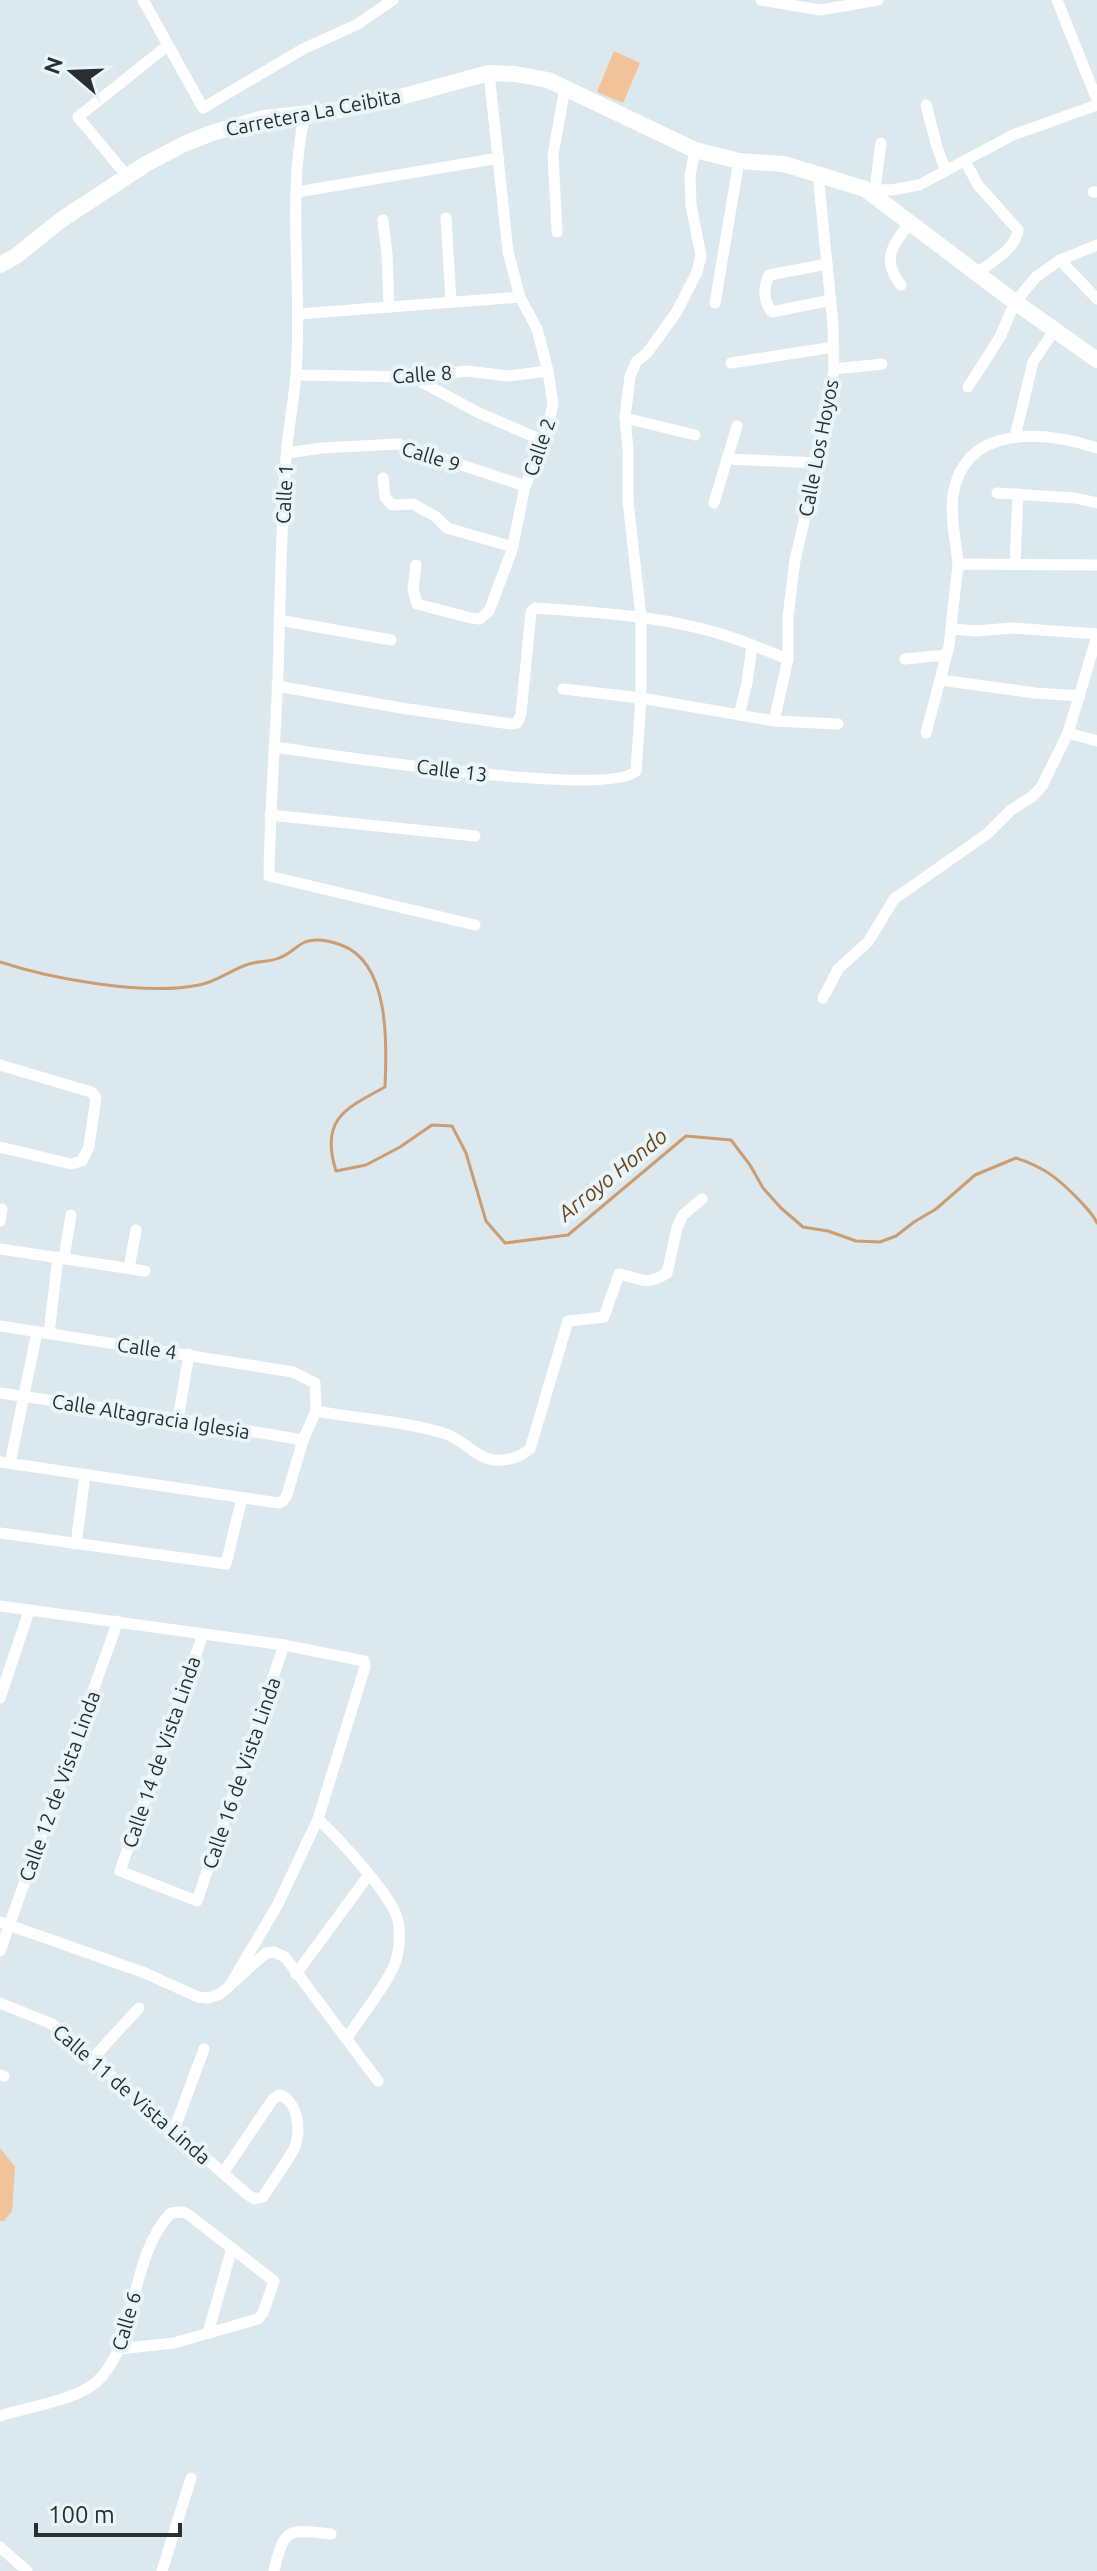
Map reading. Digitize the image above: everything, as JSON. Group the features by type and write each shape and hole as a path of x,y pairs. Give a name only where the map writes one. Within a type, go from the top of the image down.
{"street":[{"path":"143,0 203,108 303,49 356,25 393,0"},
{"path":"761,0 783,1 820,10 878,0"},
{"path":"881,143 870,189 891,190 919,185 1013,135 1097,102 1057,0"},
{"path":"127,176 78,117 167,46"},
{"name":"Carretera La Ceibita","path":"0,265 127,176 186,143 229,127 264,118 382,102 489,73 515,74 565,88 695,150 739,161 784,164 870,189 910,223 1097,360"},
{"name":"Calle 2","path":"416,565 413,589 417,604 480,619 489,611 513,547 525,486 544,441 553,404 537,329 520,297 508,252 489,73"},
{"path":"557,232 553,155 565,88"},
{"path":"926,105 946,171"},
{"name":"Calle 1","path":"305,113 299,142 295,225 298,314 296,375 287,453 269,876 475,925"},
{"path":"641,698 641,617 629,514 625,418 630,376 636,362 647,353 676,313 697,272 701,256 691,205 690,176 695,150"},
{"path":"297,192 499,158"},
{"path":"715,303 739,161"},
{"path":"965,161 978,185 1018,230 1010,246 977,273"},
{"name":"Calle Los Hoyos","path":"774,721 788,659 788,617 795,560 832,396 834,347 818,174"},
{"path":"446,218 451,301"},
{"path":"383,220 389,307"},
{"path":"901,285 892,274 891,256 896,241 910,223"},
{"path":"968,387 1000,337 1015,302 1036,277 1060,260 1097,245"},
{"path":"1060,260 1097,299"},
{"path":"827,264 769,275 764,286 766,304 772,312 831,300"},
{"path":"298,314 520,297"},
{"path":"1015,437 1033,362 1055,329"},
{"path":"731,363 834,347"},
{"path":"834,369 882,364"},
{"name":"Calle 8","path":"296,375 413,377 467,371 508,376 548,371"},
{"path":"413,377 479,413 544,441"},
{"path":"625,418 695,435"},
{"path":"714,503 737,426"},
{"path":"926,733 952,629 958,564 952,499 960,476 974,455 986,446 1015,437 1038,435 1097,448"},
{"name":"Calle 9","path":"287,453 398,444 525,486"},
{"path":"727,459 818,463"},
{"path":"383,478 385,497 392,505 413,504 436,517 447,528 513,547"},
{"path":"997,493 1075,498 1097,503"},
{"path":"1015,564 1018,494"},
{"path":"958,564 1097,565"},
{"path":"277,686 401,708 517,723 521,714 532,609 641,617 706,631 788,659"},
{"path":"279,620 391,640"},
{"path":"823,998 838,969 868,942 894,899 987,834 1011,810 1033,796 1046,779 1068,733 1097,635 1012,628 952,629"},
{"path":"739,715 752,645"},
{"path":"905,659 946,655"},
{"path":"940,680 1080,696"},
{"path":"563,689 641,698 774,721 838,724"},
{"name":"Calle 13","path":"274,747 537,780 615,779 630,776 638,764 641,698"},
{"path":"1068,733 1097,741"},
{"path":"270,815 475,836"},
{"path":"0,1065 91,1092 96,1097 89,1147 82,1161 71,1164 0,1147"},
{"path":"71,1215 43,1333 5,1463 279,1503 283,1501 316,1411 429,1429 459,1439 474,1453 495,1460 520,1457 530,1449 568,1321 604,1317 619,1274 646,1282 667,1273 683,1215 702,1199"},
{"path":"0,1221 2,1209"},
{"path":"129,1268 136,1230"},
{"path":"0,1249 145,1271"},
{"name":"Calle 4","path":"0,1326 293,1372 315,1383 316,1411"},
{"path":"178,1419 189,1354"},
{"name":"Calle Altagracia Iglesia","path":"0,1393 303,1440"},
{"path":"76,1544 85,1475"},
{"path":"0,1533 223,1564 228,1561 242,1498"},
{"path":"0,1606 284,1645 364,1661 365,1667 318,1819 278,1904 229,1987"},
{"path":"0,1698 29,1611"},
{"name":"Calle 12 de Vista Linda","path":"0,1951 5,1924 118,1621"},
{"name":"Calle 14 de Vista Linda","path":"197,1901 120,1871 203,1634"},
{"name":"Calle 16 de Vista Linda","path":"197,1901 284,1645"},
{"path":"318,1819 346,1847 398,1919 398,1950 393,1969 347,2038"},
{"path":"296,1974 368,1876"},
{"path":"5,1924 145,1973 198,1997 220,1994 266,1953 274,1952 285,1957 378,2081"},
{"name":"Calle 11 de Vista Linda","path":"0,2003 52,2024 223,2173 255,2199 263,2197 296,2144 296,2112 291,2102 279,2095 273,2099 223,2173"},
{"path":"92,2059 139,2008"},
{"path":"174,2130 204,2049"},
{"name":"Calle 6","path":"0,2416 87,2389 103,2377 119,2349 141,2268 166,2218 176,2211 189,2215 232,2248"},
{"path":"119,2349 174,2343 208,2333 261,2317 274,2281 232,2248 208,2333"},
{"path":"162,2571 191,2478"},
{"path":"274,2571 281,2543 286,2536 303,2530 331,2534"},
{"path":"0,2547 22,2569"}],"shaded area":[{"path":"614,51 640,63 623,103 597,92"},
{"path":"0,2148 15,2167 12,2211 4,2221 0,2221"}],"waterway":[{"name":"Arroyo Hondo","path":"0,962 99,984 177,988 206,983 249,964 276,959 309,941 323,940 341,945 357,954 369,968 377,986 385,1028 386,1070 385,1087 347,1110 334,1128 331,1139 336,1171 366,1165 432,1125 452,1126 466,1153 486,1221 505,1243 568,1235 686,1136 731,1140 763,1188 803,1227 828,1231 856,1241 880,1242 896,1236 936,1209 975,1175 1016,1158 1044,1170 1059,1181 1088,1209 1097,1223"}]}
